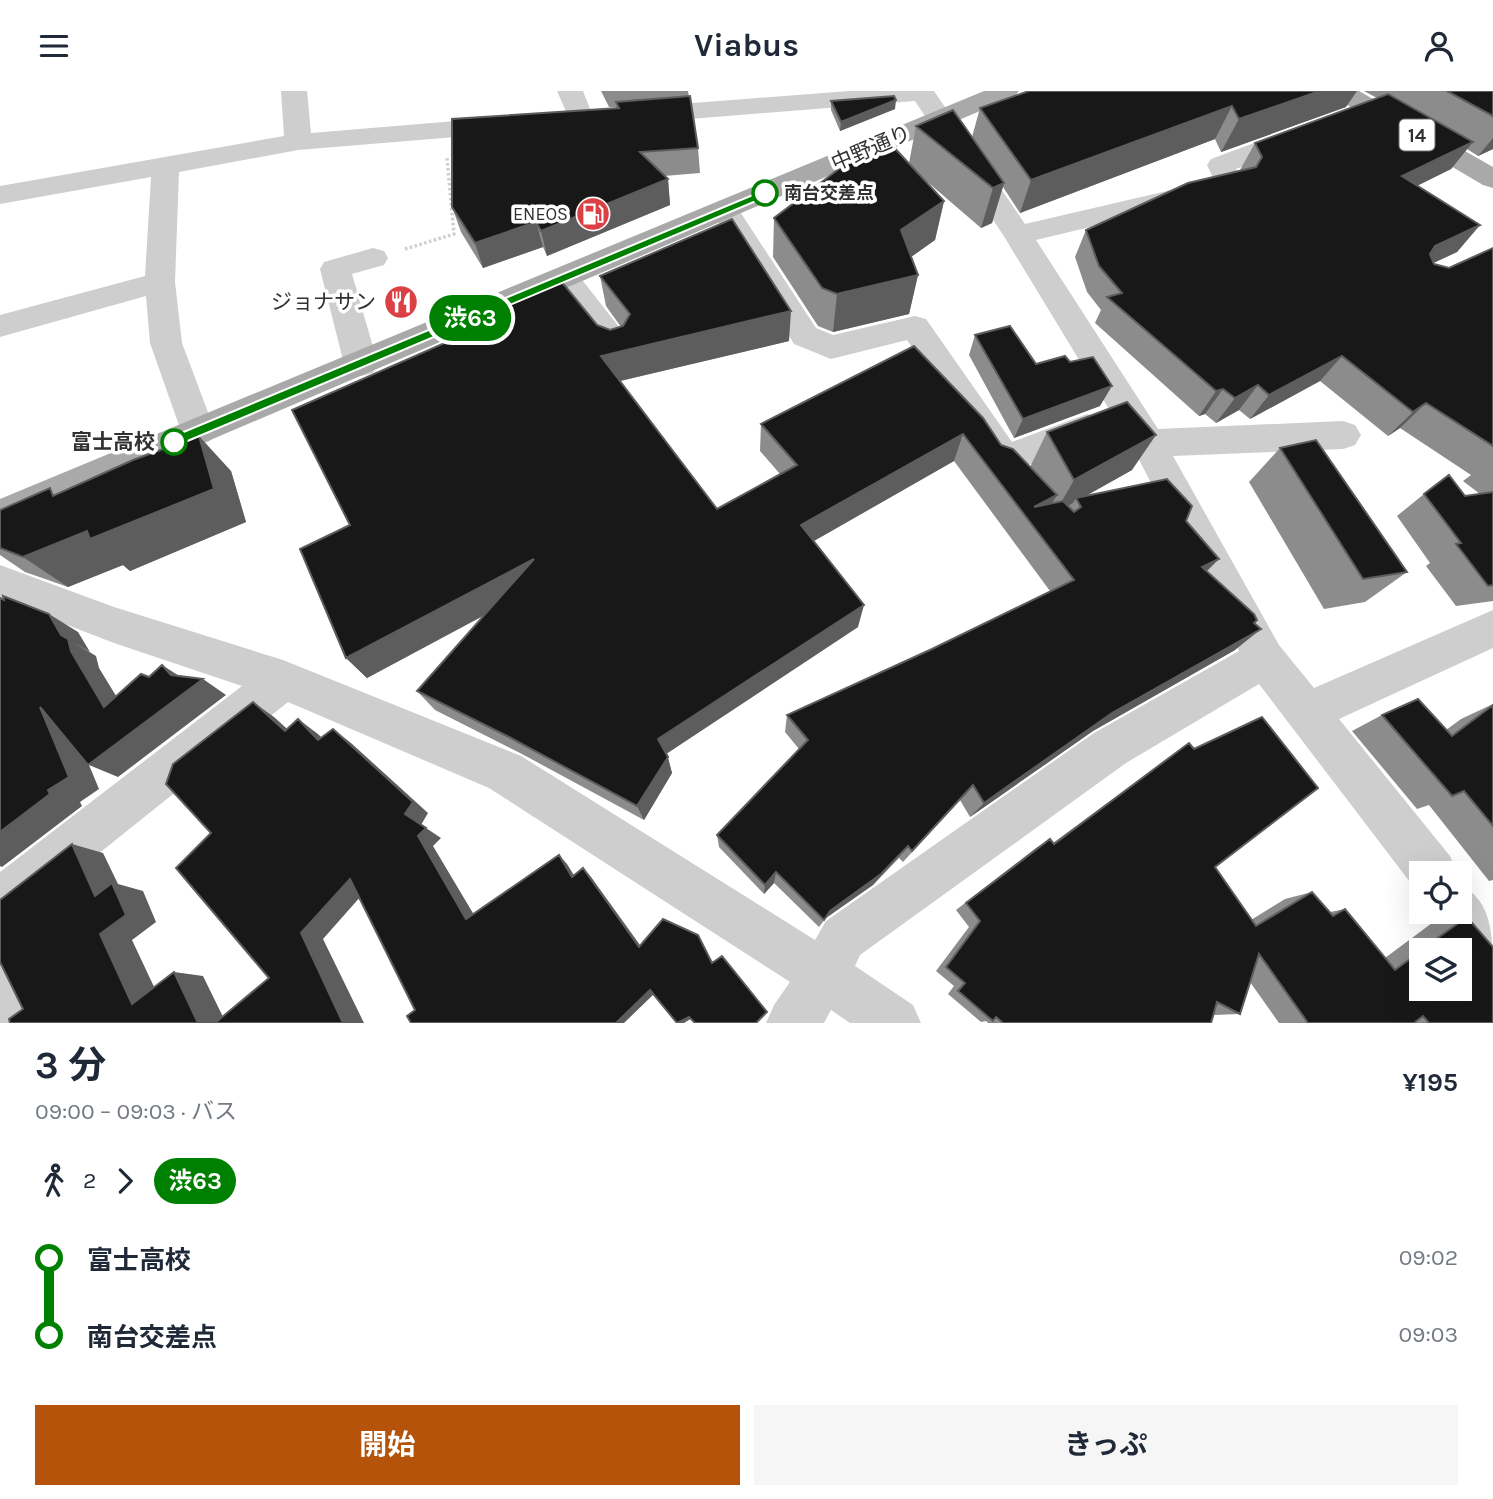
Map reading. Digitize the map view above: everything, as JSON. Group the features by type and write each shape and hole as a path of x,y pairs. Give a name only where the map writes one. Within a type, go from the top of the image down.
{"main road":[{"name":"中野通り","path":"0,515 725,210 927,101 1006,91"},
{"name":"14","path":"1341,91 1493,179"}],"street":[{"path":"294,91 299,142"},
{"path":"555,121 570,91"},
{"path":"0,195 299,142 615,117 927,101 1018,235 1148,443 1265,658 1424,861"},
{"path":"1018,235 1230,185 1221,165 1372,109"},
{"path":"165,167 160,282 166,343 198,432"},
{"path":"725,210 805,336 831,347 915,327 1005,460 1128,412"},
{"path":"361,364 335,269 373,258"},
{"path":"564,278 615,345"},
{"path":"0,326 160,282"},
{"path":"1148,443 1343,435"},
{"path":"0,582 114,625 283,680 505,772 823,974 894,1023"},
{"path":"1308,712 1493,628"},
{"path":"792,1023 805,1006 844,938 1110,748 1265,658"},
{"path":"0,902 283,680"},
{"path":"1472,924 1493,951"},
{"path":"0,984 14,1023"}],"path":[{"path":"373,258 454,234 444,129"}],"building":[{"path":"1029,91 1320,91 1239,119 1232,106 1031,180 980,108"},
{"path":"1447,91 1493,91 1493,116"},
{"path":"1388,94 1473,142 1402,176 1480,225 1435,246 1430,254 1434,264 1449,268 1493,248 1493,446 1426,403 1413,412 1342,356 1269,395 1258,385 1235,398 1223,389 1216,391 1107,297 1122,293 1099,266 1086,230 1188,183 1256,167 1262,157 1255,143"},
{"path":"690,96 698,148 640,152 668,179 541,231 536,222 475,243 452,207 452,119 619,108 616,102"},
{"path":"894,96 896,100 841,122 831,101"},
{"path":"953,110 1004,183 993,188 916,126"},
{"path":"888,141 944,201 901,230 918,275 837,294 822,288 774,218 852,159"},
{"path":"732,219 791,311 601,356 717,509 797,465 761,424 914,346 983,418 1001,445 1013,449 1057,495 1034,507 1063,501 1074,512 1081,507 1076,498 1167,479 1192,506 1186,521 1219,559 1202,567 1254,614 1257,620 1254,623 1261,629 1112,713 984,803 973,785 912,851 908,846 881,874 830,911 824,920 776,872 765,885 717,835 808,740 787,715 1074,580 963,434 801,525 864,605 658,739 668,757 637,806 417,691 534,559 346,658 300,549 350,525 292,410 479,328 477,314 561,281 597,325 610,330 623,326 630,314 600,276"},
{"path":"1010,326 1036,364 1065,356 1070,362 1093,357 1112,386 1023,419 975,335"},
{"path":"1127,402 1156,435 1074,480 1047,432"},
{"path":"199,436 214,489 90,539 87,531 23,557 0,548 0,510 50,488 53,496 133,460"},
{"path":"1316,440 1407,572 1363,579 1280,448"},
{"path":"1449,475 1465,496 1493,492 1493,585 1488,586 1456,544 1461,543 1424,494"},
{"path":"3,596 49,614 61,635 68,639 71,651 104,707 141,674 149,677 162,665 171,675 203,679 88,765 40,707 69,777 48,790 50,794 0,832 0,598 4,600"},
{"path":"1418,699 1452,736 1493,705 1493,826 1464,791 1452,796 1382,715"},
{"path":"253,702 285,731 298,719 318,740 333,729 413,802 405,814 426,828 418,836 466,919 559,855 572,877 583,868 639,947 663,919 698,935 712,963 722,956 767,1012 756,1023 695,1023 689,1017 677,1023 650,990 616,1023 411,1023 407,1016 415,1010 350,879 301,933 343,1023 215,1023 269,978 176,868 211,833 166,784 173,764"},
{"path":"1262,717 1318,788 1215,867 1256,926 1312,892 1333,916 1345,909 1395,970 1409,960 1409,1001 1472,1001 1472,938 1438,938 1457,924 1472,923 1493,947 1493,1023 1429,1023 1423,1016 1414,1023 1308,1023 1259,954 1240,1014 1217,1002 1211,1023 1003,1023 996,1017 993,1021 958,991 965,983 946,967 980,921 966,903 1050,839 1054,844 1189,743 1194,749"},
{"path":"72,844 95,896 112,883 126,915 100,934 132,1004 174,972 198,1023 10,1023 9,1019 23,1009 0,962 0,900"}],"bus line":[{"name":"渋63","path":"174,442 765,193"}],"place":[{"name":"南台交差点","path":"765,193"},
{"name":"ENEOS","path":"593,214"},
{"name":"ジョナサン","path":"401,302"},
{"name":"富士高校","path":"174,442"}]}
